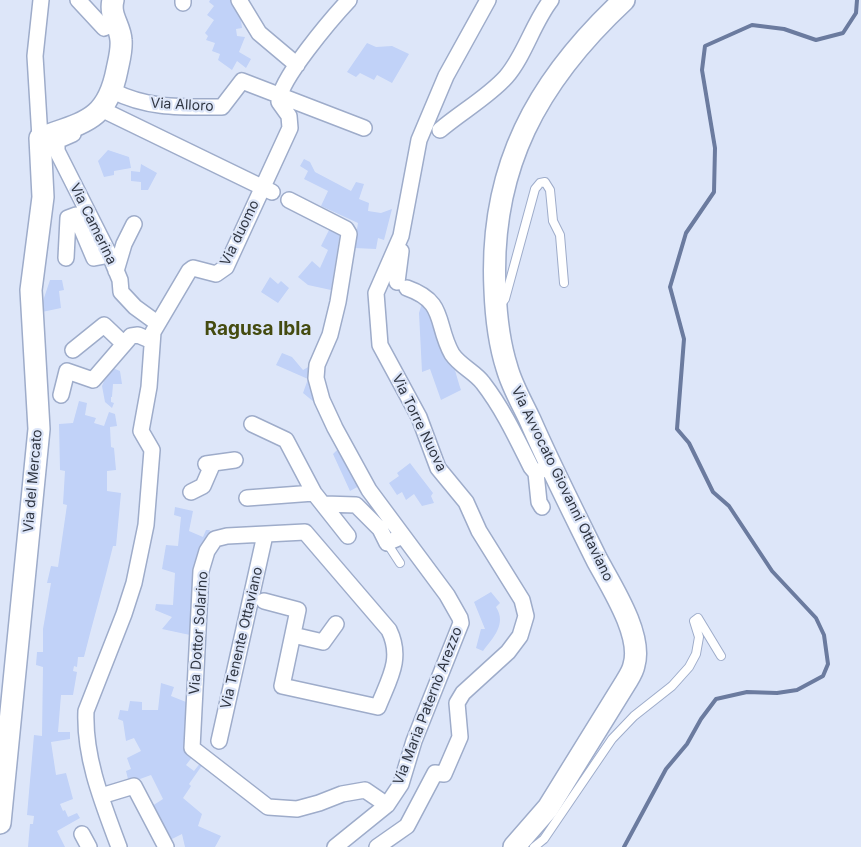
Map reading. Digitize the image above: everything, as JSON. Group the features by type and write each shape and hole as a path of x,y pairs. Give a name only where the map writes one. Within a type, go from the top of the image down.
{"street":[{"path":"41,0 35,56 40,138 98,119 121,95 118,30 111,10 113,0"},
{"path":"78,0 104,28 118,30"},
{"path":"239,0 258,33 297,65"},
{"path":"98,119 231,173 267,190 290,124 288,114 279,102 280,96 297,65 349,0"},
{"name":"Via Torre Nuova","path":"377,847 407,826 428,782 435,773 444,774 460,737 457,703 463,693 508,652 520,636 526,616 522,600 487,544 466,502 438,468 419,418 380,345 376,293 400,236 419,140 446,76 488,0"},
{"path":"440,130 507,76 528,42 536,22 551,0"},
{"name":"Via Avvocato Giovanni Ottaviano","path":"514,847 548,808 626,682 635,664 634,642 626,615 543,470 507,370 500,341 496,309 494,262 496,226 502,192 516,147 532,113 567,59 596,26 624,0"},
{"name":"Via Alloro","path":"121,95 169,107 222,107 242,81 280,96"},
{"path":"280,96 364,128"},
{"name":"Via Camerina","path":"98,119 56,143 68,185 110,255 122,292 135,307 157,323"},
{"name":"Via del Mercato","path":"0,823 39,429 31,290 43,197 40,138"},
{"name":"Via duomo","path":"157,323 186,274 193,268 216,274 223,270 267,190"},
{"name":"Via Maria Paternò Arezzo","path":"289,200 348,230 338,302 330,334 317,365 316,378 322,400 369,490 448,595 460,618 460,623 414,741 401,784 387,805 335,847"},
{"path":"66,258 68,218 78,220 94,258 110,255"},
{"path":"116,271 124,244 134,224"},
{"path":"400,236 402,285 422,293 434,306 453,354 481,380 543,470 540,502 542,507"},
{"path":"119,847 101,796 91,758 86,711 124,614 134,583 146,526 152,450 141,431 149,387 152,340 157,323"},
{"path":"73,350 104,325 124,344"},
{"path":"60,395 67,371 93,380 131,336 138,335 152,340"},
{"path":"252,424 286,440 319,498 348,536"},
{"path":"191,492 203,486 209,463 235,460"},
{"path":"247,498 319,498 356,505 368,515 388,543 403,536"},
{"name":"Via Dottor Solarino","path":"293,635 282,686 378,707 397,657 396,644 389,630 305,532 227,536 215,540 208,551 201,571 192,748 268,806 297,809 342,794 364,790 387,805"},
{"name":"Via Tenente Ottaviano","path":"219,741 265,534"},
{"path":"264,601 298,610 293,635 323,642 336,624"},
{"path":"101,796 134,786 166,847"}],"lane":[{"path":"496,309 505,299 535,189 540,183 545,182 550,190 554,220 560,235 564,283"},
{"path":"388,543 400,562"},
{"path":"534,847 544,839 622,728 672,686 689,667 696,654 699,637 694,620 698,618 721,656"}],"shaded area":[{"path":"210,0 235,0 247,18 241,20 242,28 236,29 237,36 245,37 239,52 251,59 246,68 237,61 232,70 218,60 220,54 212,51 215,43 206,40 208,36 205,33 214,20 207,15 214,6 209,2"},
{"path":"367,43 376,47 392,46 409,54 392,83 377,75 374,80 360,73 356,77 347,72"},
{"path":"108,150 129,157 131,168 114,171 114,175 104,177 98,161"},
{"path":"304,159 310,162 315,172 351,191 356,182 364,184 359,199 369,203 368,211 381,213 392,209 384,240 378,238 376,249 354,248 358,223 321,206 328,191 304,179 308,171 300,166"},
{"path":"141,164 157,173 148,190 141,190 141,182 131,181 131,171 140,172"},
{"path":"330,228 340,233 331,290 308,285 298,277 312,261 320,268 328,250 321,246"},
{"path":"270,277 278,284 281,281 289,288 278,303 261,292"},
{"path":"50,280 62,280 64,290 59,291 61,308 42,312 42,304"},
{"path":"422,303 429,309 441,330 451,355 461,390 441,400 430,369 422,372 419,313"},
{"path":"282,353 292,357 303,370 310,366 319,397 314,402 303,393 308,379 276,365"},
{"path":"110,367 120,371 122,384 113,384 111,402 114,403 112,408 105,402 102,386"},
{"path":"79,401 87,403 85,415 96,418 94,423 104,426 109,412 115,414 117,426 110,427 111,447 114,448 116,470 107,471 107,491 121,493 116,546 113,546 84,657 78,657 77,667 74,666 73,671 77,672 73,695 61,695 58,732 70,732 70,739 51,742 56,775 66,773 73,799 60,804 68,817 77,813 80,818 57,831 65,847 28,847 30,824 33,824 34,816 27,815 34,735 42,736 43,667 36,665 37,652 43,652 43,629 51,583 47,583 51,566 58,567 67,505 63,504 65,471 60,470 59,424 73,423"},
{"path":"339,448 361,485 350,491 333,454"},
{"path":"410,463 433,493 431,496 434,503 422,506 414,494 406,500 402,492 397,495 389,483 399,476 397,473"},
{"path":"175,507 193,511 189,531 203,537 206,530 210,530 193,571 190,635 162,629 172,617 155,610 156,604 173,605 175,573 162,569 166,545 178,546 181,517 174,515"},
{"path":"491,592 500,603 496,607 500,619 494,636 483,651 476,648 481,629 485,629 474,602"},
{"path":"161,683 174,687 171,696 186,702 184,748 193,756 186,765 194,771 201,762 203,764 189,784 191,786 183,798 202,814 198,826 221,836 215,847 185,847 182,834 170,840 152,806 163,799 151,775 129,783 126,771 131,769 127,758 141,751 134,738 126,741 123,721 118,719 120,710 128,711 130,701 142,702 142,710 158,710"}],"waterway":[{"path":"624,847 666,769 687,744 701,719 716,699 747,692 777,693 797,690 823,676 828,664 824,635 816,618 772,571 729,506 713,492 689,443 677,429 684,339 670,287 686,233 714,192 715,148 702,70 705,46 752,25 784,29 816,40 843,33 856,13 857,0"}],"district":[{"name":"Ragusa Ibla","path":"258,329"}]}
